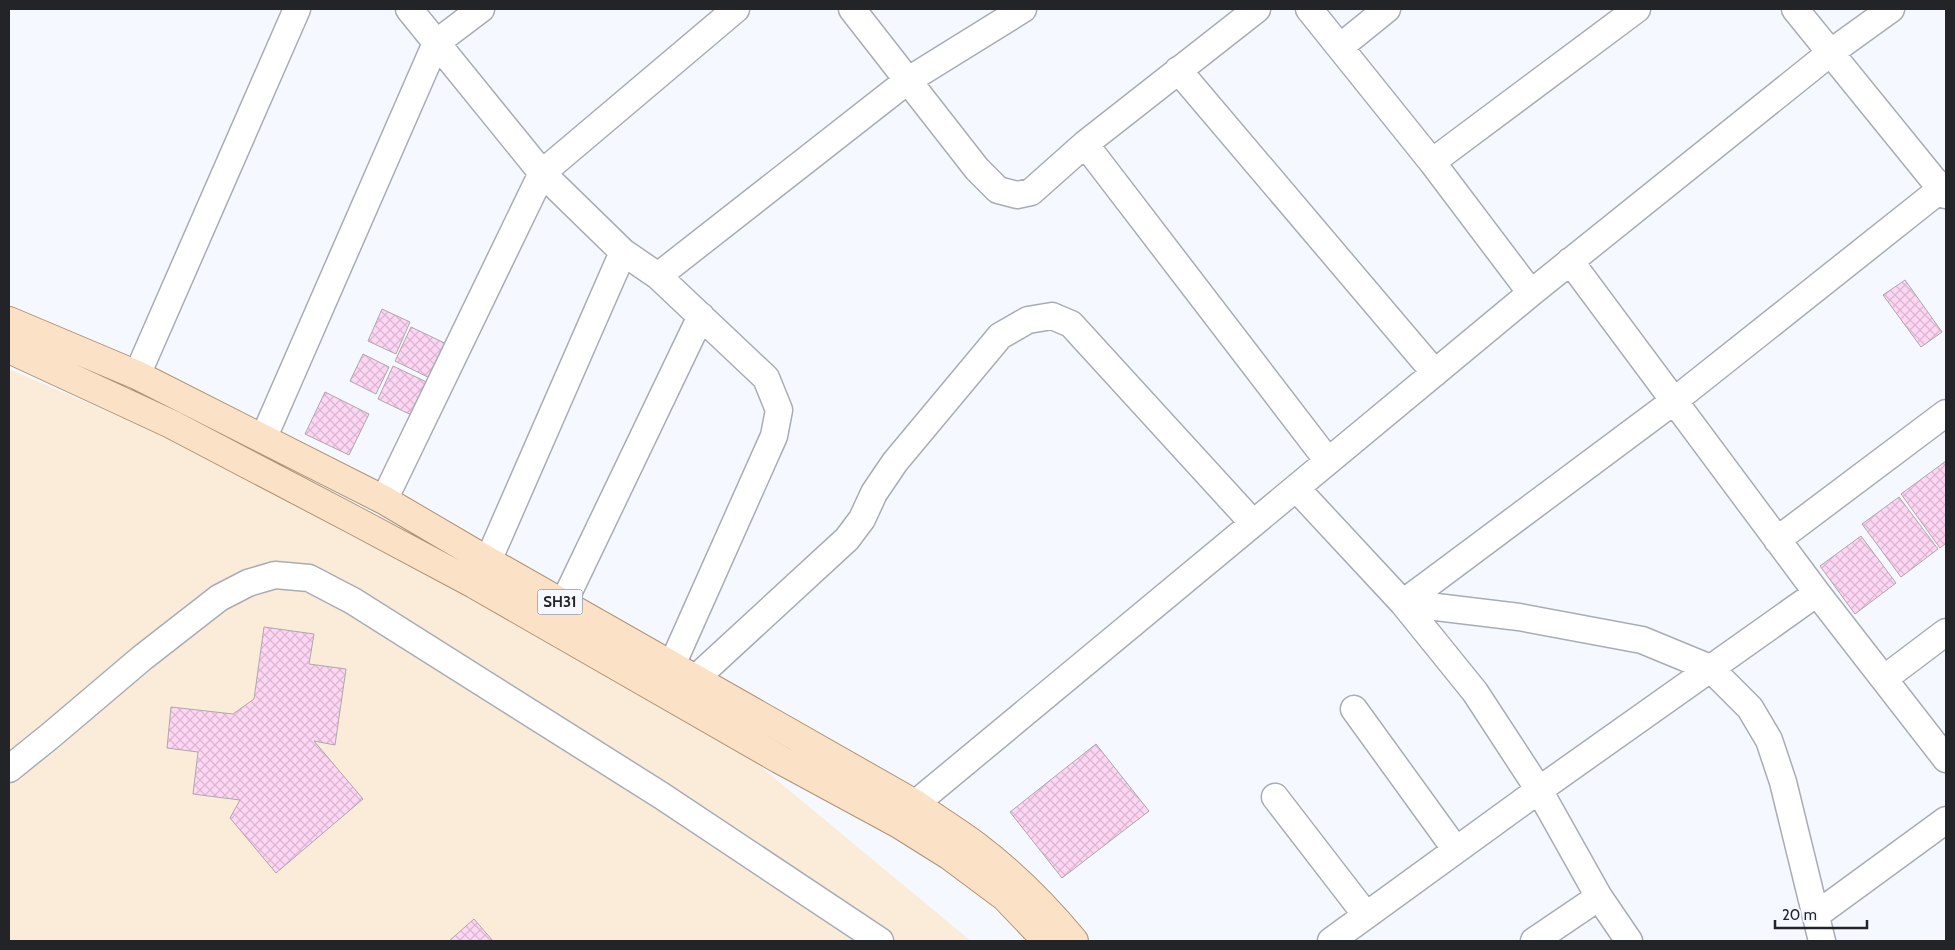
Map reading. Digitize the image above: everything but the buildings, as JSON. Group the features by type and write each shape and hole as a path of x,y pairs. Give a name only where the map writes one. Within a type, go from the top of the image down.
{"main road":[{"name":"SH31","path":"9,321 137,375 384,500 488,562 914,804 975,846 1014,878 1055,918 1074,941"},
{"path":"9,349 171,424 457,575 779,759 899,824 950,856 1005,897 1047,941"}],"street":[{"path":"137,375 297,9"},
{"path":"408,9 542,173 623,252 658,276 766,378 779,410 774,436 683,672"},
{"path":"263,438 436,43 480,9"},
{"path":"384,500 542,173 736,9"},
{"path":"852,9 977,169 998,190 1017,195 1031,192 1085,144 1257,9"},
{"path":"658,276 907,81 1023,9"},
{"path":"1309,9 1432,162 1531,293"},
{"path":"1340,47 1387,9"},
{"path":"1432,162 1637,9"},
{"path":"1403,604 1674,401 1945,190 1795,9"},
{"path":"914,804 1570,261 1830,53 1891,9"},
{"path":"1178,70 1435,372"},
{"path":"1085,144 1328,461"},
{"path":"488,562 623,252"},
{"path":"1570,261 1817,593 1885,678 1946,759"},
{"path":"563,604 701,316"},
{"path":"683,672 848,539 862,519 874,493 895,462 1000,336 1028,320 1052,316 1071,324 1253,523"},
{"path":"1777,540 1946,413"},
{"path":"1296,488 1403,604 1475,692 1538,790 1599,897 1629,941"},
{"path":"9,769 142,658 219,598 248,583 276,575 308,578 353,601 645,786 880,941"},
{"path":"1331,941 1538,790 1817,593"},
{"path":"1403,604 1519,618 1642,640 1710,668 1750,708 1769,740 1783,782 1822,941"},
{"path":"1885,678 1946,632"},
{"path":"1354,708 1456,850"},
{"path":"1275,797 1366,915"},
{"path":"1816,916 1946,820"},
{"path":"1534,941 1599,897"}],"shaded area":[{"path":"9,369 578,615 971,941 9,941"}]}
